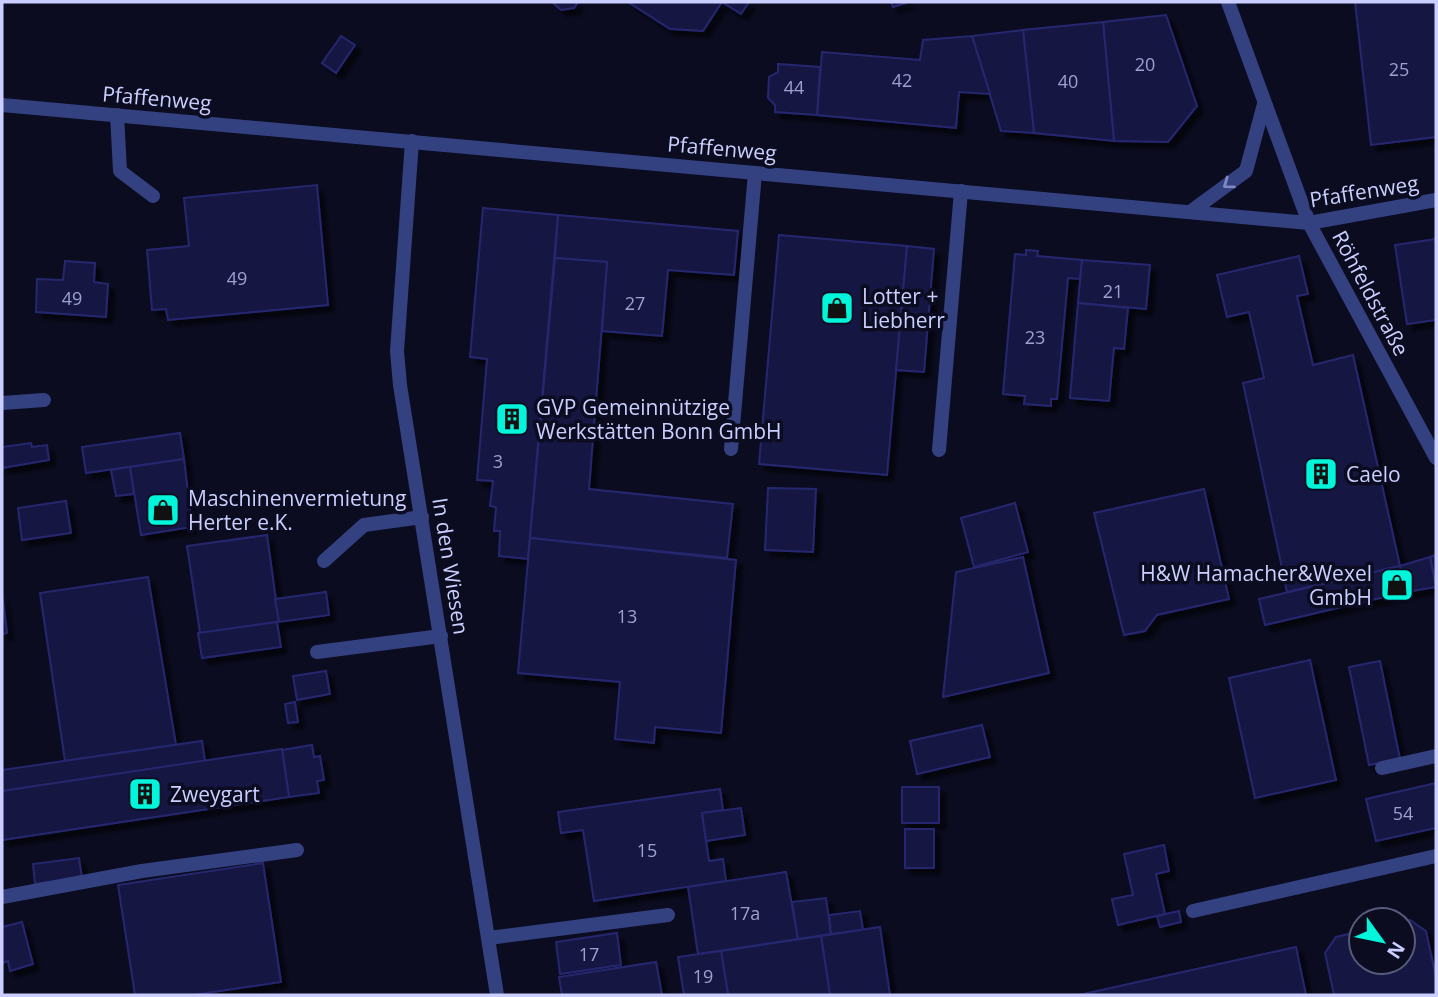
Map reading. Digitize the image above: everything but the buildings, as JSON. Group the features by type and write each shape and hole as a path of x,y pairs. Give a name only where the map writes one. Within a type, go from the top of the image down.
{"street":[{"name":"Röhfeldstraße","path":"1228,2 1309,223 1436,458"},
{"path":"1192,210 1246,171 1264,104"},
{"name":"Pfaffenweg","path":"2,105 1192,210 1309,223 1436,201"},
{"path":"117,115 120,171 153,196"},
{"name":"In den Wiesen","path":"412,141 397,351 497,995"},
{"path":"732,449 755,173"},
{"path":"939,450 961,191"},
{"path":"2,403 44,400"},
{"path":"324,561 364,525 422,517"},
{"path":"317,652 441,636"},
{"path":"1382,768 1436,756"},
{"path":"2,897 142,870 298,850"},
{"path":"1193,911 1436,856"},
{"path":"489,937 668,915"}],"place":[{"name":"Lotter + Liebherr","path":"837,308"},
{"name":"GVP Gemeinnützige Werkstätten Bonn GmbH","path":"512,419"},
{"name":"Caelo","path":"1321,474"},
{"name":"Maschinenvermietung Herter e.K.","path":"163,510"},
{"name":"H&W Hamacher&Wexel GmbH","path":"1397,585"},
{"name":"Zweygart","path":"145,794"}]}
